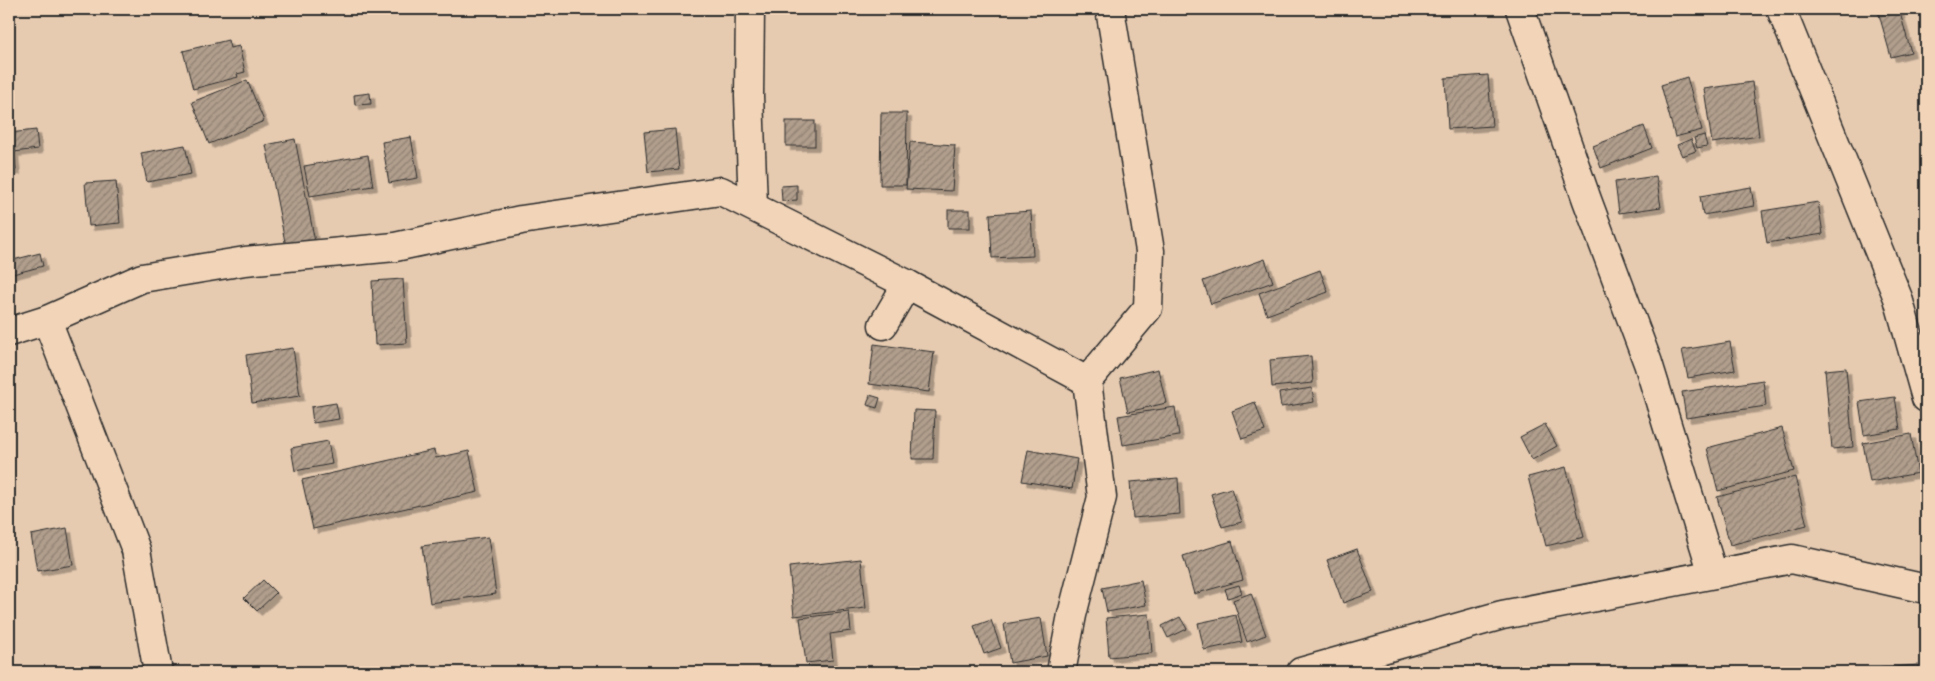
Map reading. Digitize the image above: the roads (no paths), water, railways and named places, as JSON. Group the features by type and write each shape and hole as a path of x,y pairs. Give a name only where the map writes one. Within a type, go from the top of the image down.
{"street":[{"path":"750,9 748,96 753,206"},
{"path":"1061,672 1072,615 1102,497 1086,380 1148,308 1150,252 1110,9"},
{"path":"1520,9 1587,200 1648,363 1713,574"},
{"path":"1781,9 1898,298 1926,398"},
{"path":"9,332 47,320 142,278 245,261 394,247 521,220 722,191 907,284 1086,380"},
{"path":"883,325 907,284"},
{"path":"47,320 136,550 158,672"},
{"path":"1301,672 1502,615 1792,558 1926,589"}]}
